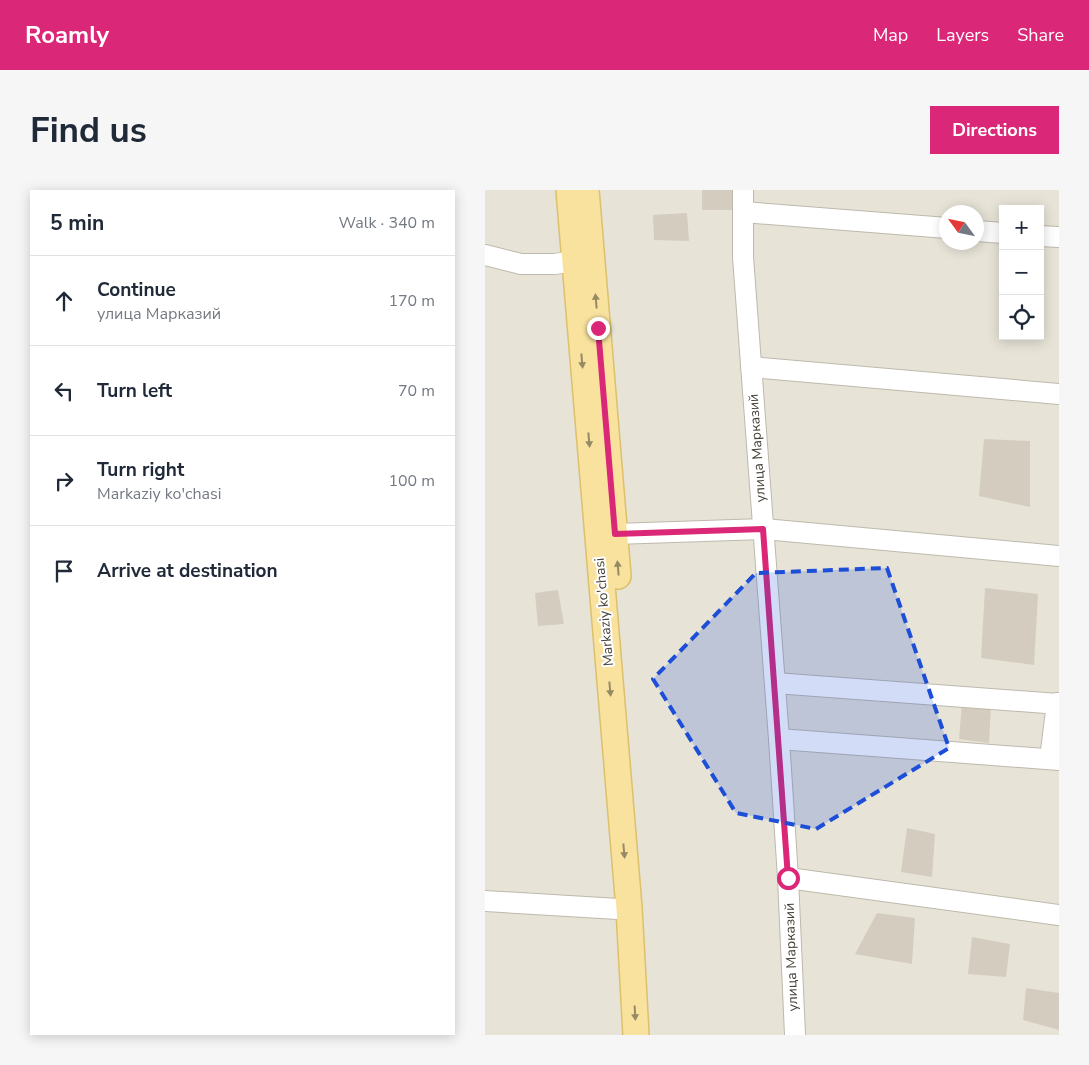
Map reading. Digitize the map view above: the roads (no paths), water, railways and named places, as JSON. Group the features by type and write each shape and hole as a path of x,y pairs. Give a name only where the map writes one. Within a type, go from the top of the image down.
{"main road":[{"name":"Markaziy ko'chasi","path":"569,190 574,261 589,328"},
{"name":"Markaziy ko'chasi","path":"586,190 589,328 636,1035"},
{"name":"Markaziy ko'chasi","path":"594,391 615,534 646,906 653,1035"}],"street":[{"name":"улица Марказий","path":"743,190 743,257 779,739 797,1035"},
{"path":"743,212 939,227"},
{"path":"984,232 999,233"},
{"path":"1044,236 1059,237"},
{"path":"485,255 521,264 555,264 574,261"},
{"path":"751,367 1059,394"},
{"path":"615,534 763,529 1059,556"},
{"path":"775,683 1058,704 1054,760 779,739"},
{"path":"788,878 1059,915"},
{"path":"485,901 629,908"}]}
